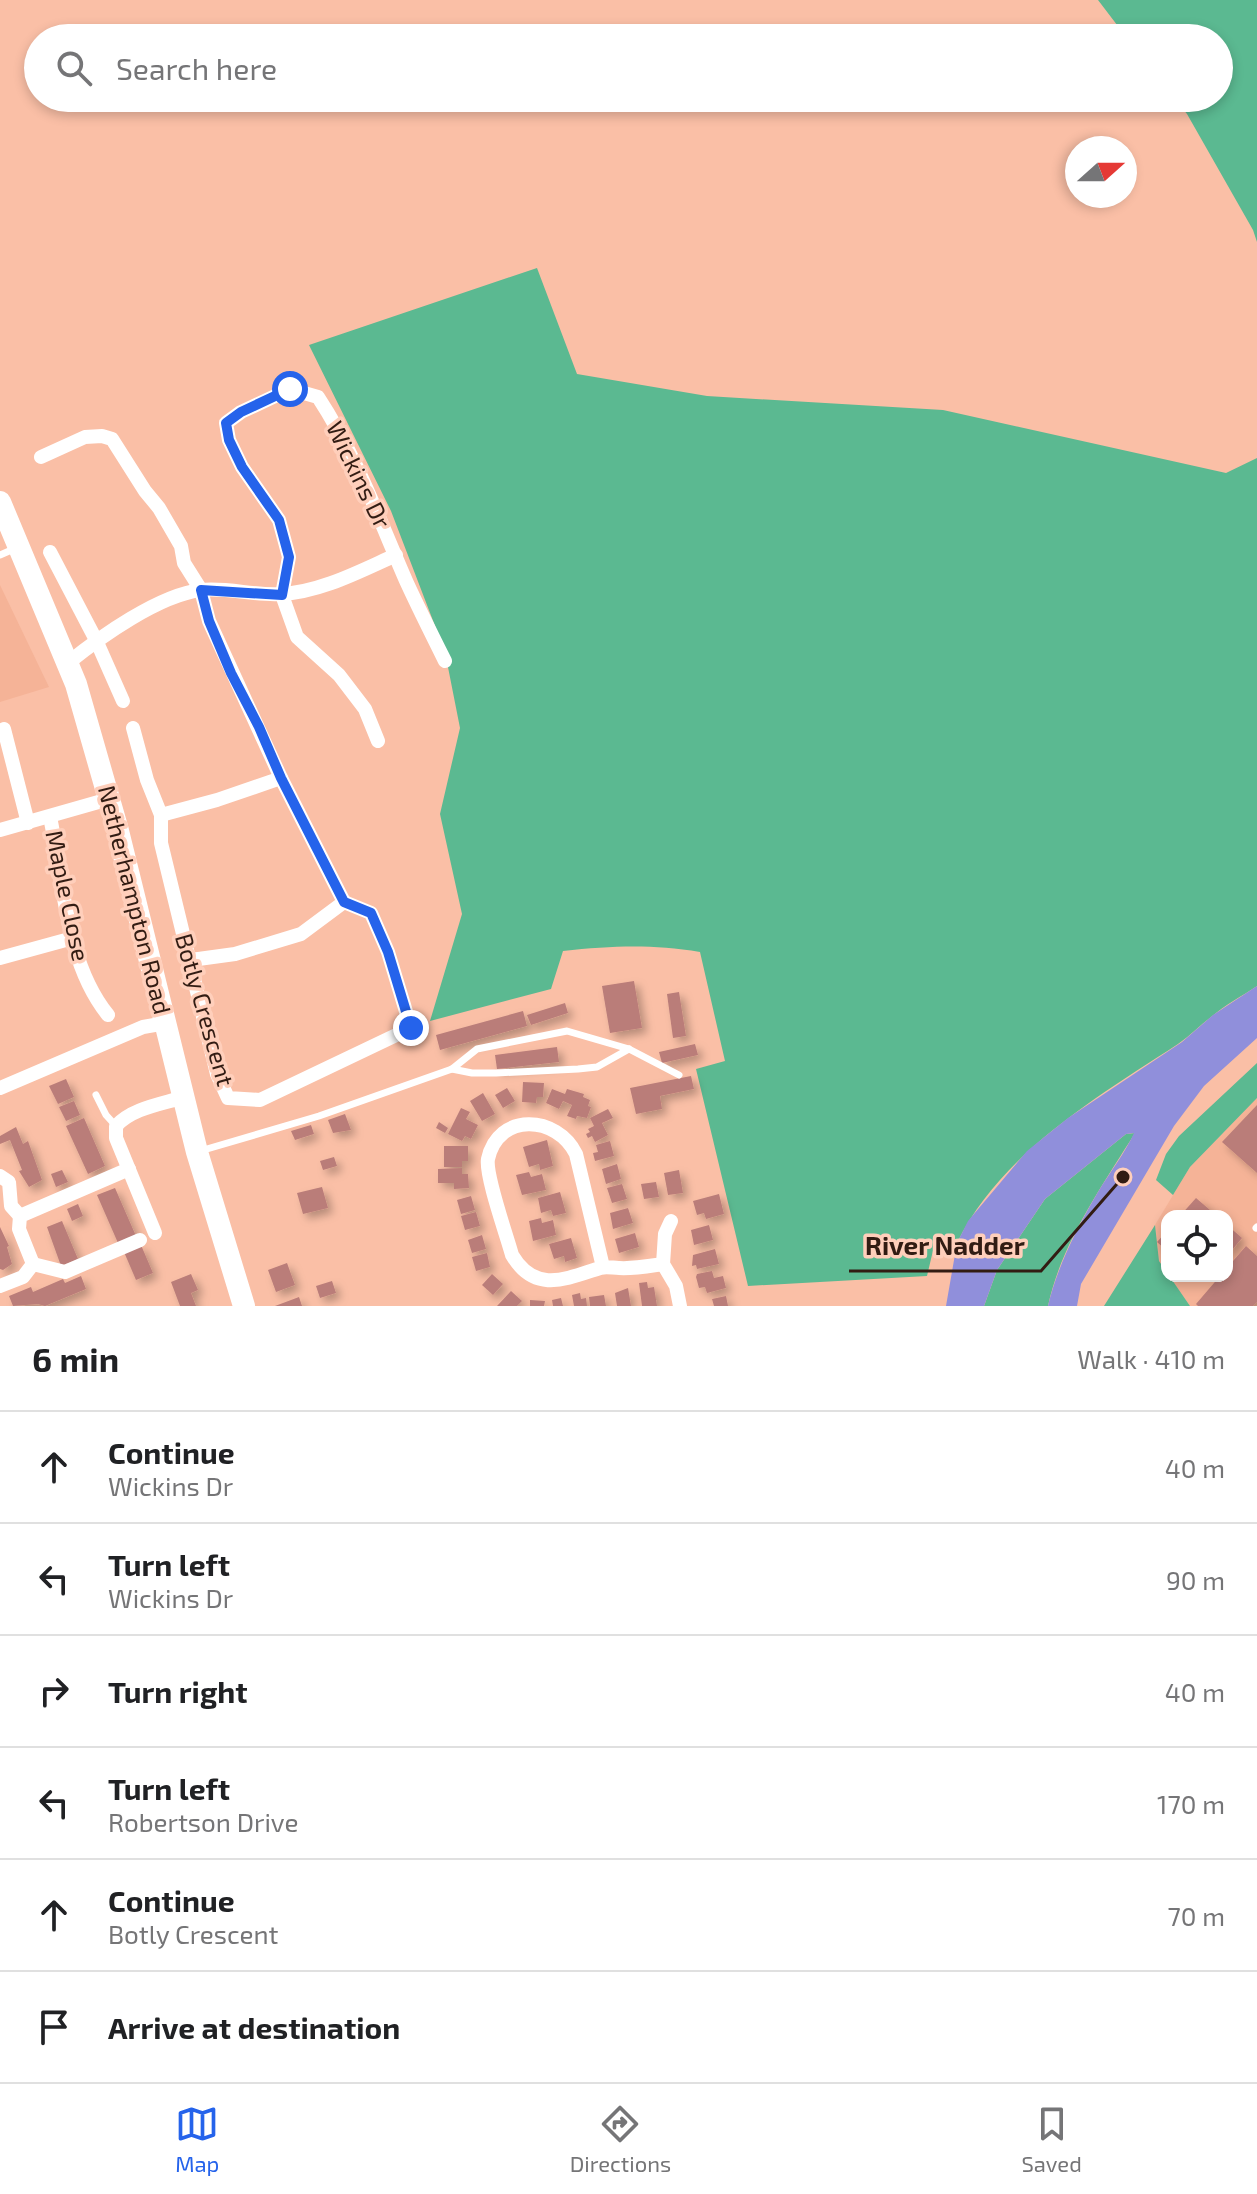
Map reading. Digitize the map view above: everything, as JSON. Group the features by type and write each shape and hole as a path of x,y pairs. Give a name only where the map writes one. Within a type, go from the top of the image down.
{"main road":[{"name":"Netherhampton Road","path":"0,502 10,551 68,663 109,799 197,1152 244,1306"}],"street":[{"name":"Wickins Dr","path":"282,595 289,557 279,520 242,467 229,440 226,423 241,412 290,389 318,397 343,436 396,555"},
{"path":"41,457 85,437 112,439 159,508 181,546 184,563 201,590 209,621 281,778 344,902 301,934 235,954 191,960"},
{"path":"50,552 96,640 123,701"},
{"path":"68,663 96,640 156,605 201,590 282,595 330,584 396,555 445,661"},
{"path":"282,595 297,637 348,687 365,709 378,741"},
{"name":"Botly Crescent","path":"133,728 147,780 161,815 161,843 191,960 195,991 217,1074 228,1098 260,1100 411,1028 388,952 371,913 344,902"},
{"path":"4,729 12,783 28,823"},
{"path":"161,815 281,778"},
{"path":"0,830 109,799"},
{"name":"Maple Close","path":"50,817 73,938 93,997 108,1015"},
{"path":"0,958 73,938"},
{"path":"0,1088 143,1027 166,1023"},
{"path":"155,1233 116,1138 116,1126 136,1112 184,1097"},
{"path":"603,1267 576,1154 569,1140 544,1124 519,1126 507,1131 492,1149 488,1167 512,1255 520,1268 533,1277 551,1281 603,1267 663,1264"},
{"path":"20,1216 129,1169"},
{"path":"0,1176 9,1182 11,1206 20,1216 19,1229 33,1264"},
{"path":"671,1221 665,1234 663,1264 676,1286 680,1306"},
{"path":"33,1264 65,1272 140,1240"},
{"path":"0,1286 23,1277 33,1264"}],"lane":[{"path":"197,1152 319,1116 452,1069 477,1049 567,1031 629,1049 679,1075"},
{"path":"452,1069 496,1073 597,1067 629,1049"},
{"path":"96,1095 106,1115 116,1126"}],"shaded area":[{"path":"0,585 49,687 0,702"},
{"path":"1257,986 1257,1038 1204,1086 1174,1126 1081,1284 1077,1306 1048,1306 1076,1233 1134,1133 1126,1134 1045,1199 997,1270 984,1306 946,1306 957,1243 968,1221 1027,1151 1068,1118 1182,1042 1213,1015"},
{"path":"1257,1098 1257,1306 1190,1306 1173,1282 1233,1282 1233,1210 1164,1210 1190,1167"},
{"path":"1161,1215 1161,1264 1159,1261 1155,1225"}],"green space":[{"path":"1098,0 1257,0 1257,242 1185,112 1233,112 1233,24 1116,24"},
{"path":"537,268 577,374 707,396 943,410 1226,473 1257,458 1257,986 1084,1107 1025,1154 976,1211 957,1243 935,1242 927,1276 748,1286 696,1069 725,1061 700,952 632,947 563,951 551,989 430,1021 462,914 440,814 460,728 445,652 391,511 309,345"},
{"path":"1257,1063 1257,1098 1190,1167 1173,1195 1156,1180 1166,1154 1179,1136"},
{"path":"1135,1133 1073,1238 1062,1260 1048,1306 984,1306 997,1270 1045,1199 1126,1134"},
{"path":"1155,1225 1161,1282 1173,1282 1190,1306 1104,1306"}],"building":[{"path":"634,981 642,1028 610,1033 602,986"},
{"path":"679,992 686,1036 673,1038 667,994"},
{"path":"565,1003 568,1013 531,1025 527,1015"},
{"path":"523,1011 527,1026 440,1050 436,1035"},
{"path":"695,1044 698,1055 662,1063 659,1052"},
{"path":"557,1047 559,1062 497,1069 495,1055"},
{"path":"691,1076 694,1089 660,1096 662,1109 636,1114 630,1088"},
{"path":"66,1079 74,1097 58,1104 49,1086"},
{"path":"523,1082 544,1083 543,1097 537,1097 536,1103 522,1102"},
{"path":"507,1088 515,1101 503,1108 495,1095"},
{"path":"552,1089 565,1094 567,1089 584,1094 583,1097 590,1100 588,1106 591,1107 587,1118 567,1116 572,1105 563,1101 559,1109 546,1103"},
{"path":"483,1093 495,1114 482,1121 470,1101"},
{"path":"74,1101 80,1115 66,1121 59,1107"},
{"path":"1257,1105 1257,1173 1222,1142"},
{"path":"461,1108 470,1112 466,1119 478,1125 471,1139 465,1136 462,1141 448,1134"},
{"path":"608,1109 613,1118 602,1123 608,1135 595,1142 592,1136 588,1138 586,1134 594,1126 590,1118"},
{"path":"345,1114 351,1130 333,1133 328,1120"},
{"path":"84,1118 105,1166 88,1174 66,1126"},
{"path":"439,1122 448,1128 445,1133 436,1128"},
{"path":"311,1125 314,1134 295,1140 291,1131"},
{"path":"16,1127 23,1144 28,1141 42,1180 29,1187 19,1171 22,1170 10,1140 0,1144 0,1136"},
{"path":"547,1140 553,1166 540,1170 539,1164 529,1167 523,1147"},
{"path":"610,1141 614,1156 595,1161 593,1153 598,1152 596,1145"},
{"path":"444,1146 468,1146 468,1161 462,1161 462,1167 444,1167"},
{"path":"334,1157 337,1166 323,1170 320,1161"},
{"path":"617,1164 621,1179 606,1184 602,1169"},
{"path":"462,1168 462,1174 468,1174 469,1188 454,1189 454,1183 438,1183 438,1169"},
{"path":"62,1170 68,1182 56,1187 51,1174"},
{"path":"679,1170 683,1193 668,1195 664,1173"},
{"path":"529,1172 531,1177 542,1174 546,1190 522,1195 516,1175"},
{"path":"656,1182 659,1197 644,1199 641,1184"},
{"path":"622,1184 627,1199 612,1203 607,1188"},
{"path":"322,1187 328,1208 303,1214 297,1193"},
{"path":"115,1188 136,1236 118,1243 97,1195"},
{"path":"560,1192 566,1213 553,1216 551,1210 541,1213 538,1198"},
{"path":"719,1194 724,1214 706,1219 704,1213 697,1215 693,1201"},
{"path":"471,1196 475,1210 461,1214 457,1200"},
{"path":"1196,1198 1210,1210 1185,1210"},
{"path":"78,1204 83,1216 72,1221 67,1209"},
{"path":"628,1208 633,1223 613,1229 610,1213"},
{"path":"476,1212 480,1226 465,1230 461,1216"},
{"path":"541,1218 542,1223 553,1220 556,1235 533,1241 529,1221"},
{"path":"62,1221 78,1259 61,1266 47,1227"},
{"path":"709,1225 713,1240 694,1245 691,1230"},
{"path":"0,1227 9,1246 12,1264 3,1270 0,1269"},
{"path":"1233,1230 1242,1238 1233,1249"},
{"path":"635,1233 639,1247 619,1253 615,1239"},
{"path":"482,1235 486,1249 472,1253 468,1240"},
{"path":"571,1238 577,1258 565,1262 564,1256 554,1259 549,1244"},
{"path":"141,1245 153,1273 136,1280 124,1252"},
{"path":"1246,1246 1257,1256 1257,1302 1253,1306 1198,1306 1196,1304 1215,1282 1233,1282 1233,1261"},
{"path":"715,1249 719,1264 697,1269 696,1265 692,1266 693,1255"},
{"path":"487,1253 490,1267 476,1271 472,1257"},
{"path":"287,1263 295,1285 276,1292 268,1270"},
{"path":"712,1271 714,1278 723,1276 726,1288 707,1293 705,1287 699,1288 696,1277 697,1274"},
{"path":"191,1274 198,1290 191,1293 196,1306 180,1306 171,1282"},
{"path":"492,1274 503,1284 493,1295 482,1285"},
{"path":"81,1276 86,1289 45,1306 13,1306 9,1296 31,1287 33,1292 63,1279 65,1283"},
{"path":"332,1281 336,1293 320,1298 316,1286"},
{"path":"647,1282 648,1288 654,1287 657,1306 642,1306 639,1283"},
{"path":"628,1288 631,1306 617,1306 615,1293"},
{"path":"511,1291 522,1301 517,1306 497,1306"},
{"path":"580,1293 581,1299 586,1298 587,1306 574,1306 572,1295"},
{"path":"604,1295 606,1306 590,1306 589,1297"},
{"path":"726,1296 728,1306 714,1306 712,1299"},
{"path":"299,1297 302,1306 275,1306"},
{"path":"561,1298 563,1306 553,1306 552,1300"},
{"path":"530,1300 545,1301 544,1306 530,1306"}],"place":[{"name":"River Nadder","path":"1123,1177"}],"route":[{"path":"290,389 241,412 226,423 229,440 242,467 279,520 289,557 282,595 201,590 209,621 231,673 344,902 371,913 388,952 411,1028"}]}
